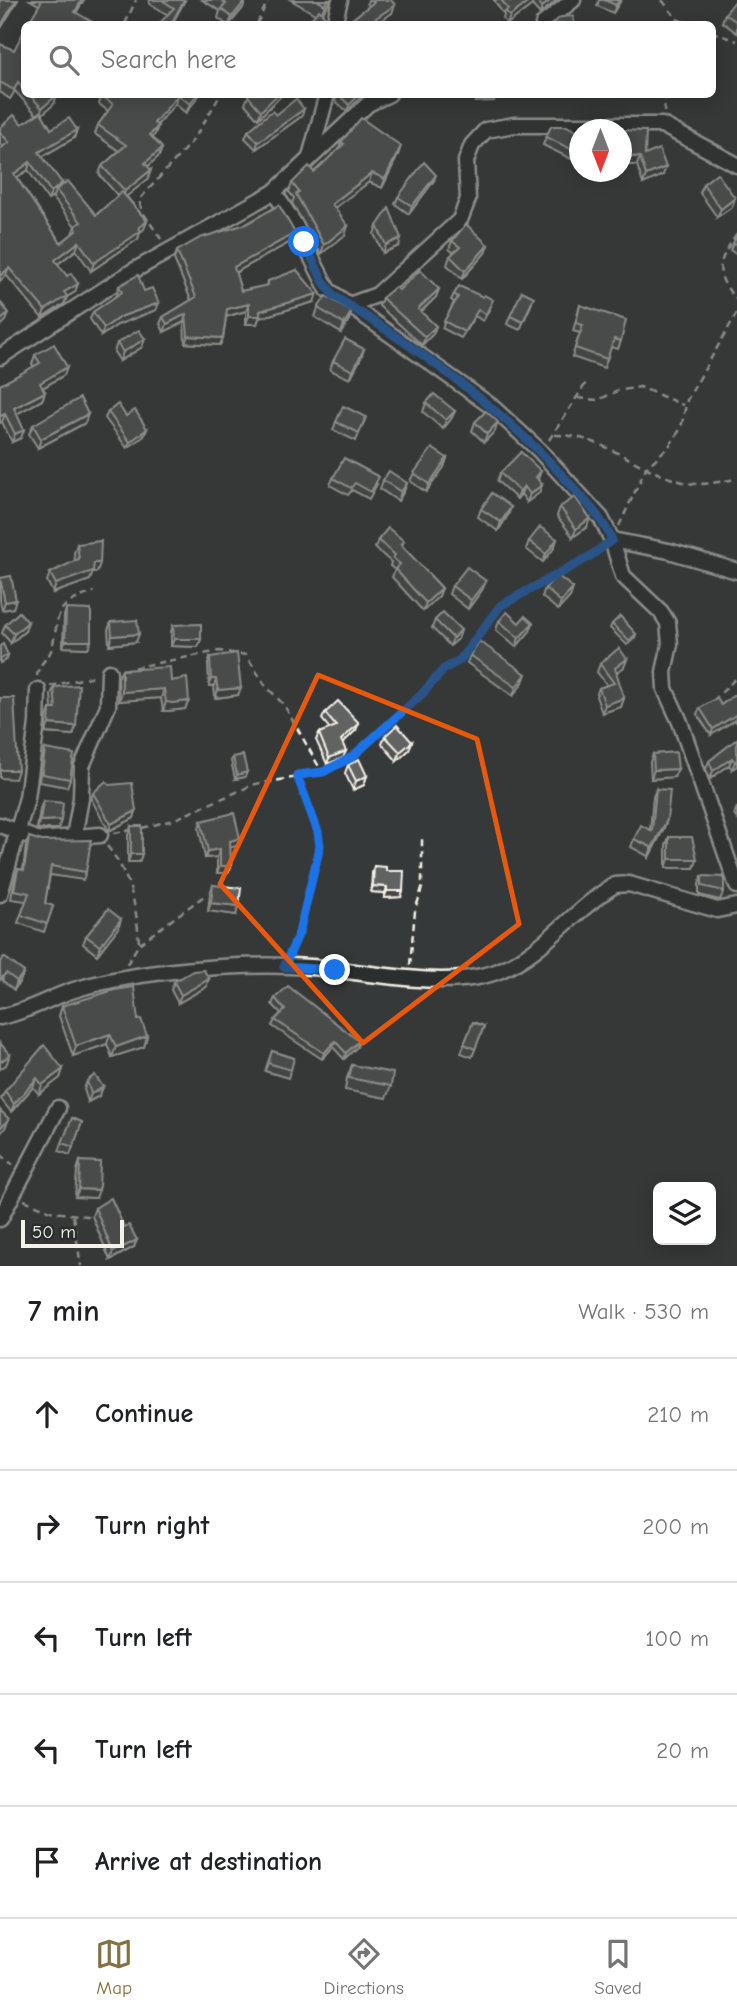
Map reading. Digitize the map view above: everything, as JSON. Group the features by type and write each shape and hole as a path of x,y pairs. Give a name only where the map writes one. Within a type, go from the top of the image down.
{"street":[{"path":"335,21 340,0"},
{"path":"547,21 573,0"},
{"path":"309,160 326,98"},
{"path":"0,357 169,250 274,192 368,104 381,98"},
{"path":"349,305 377,295 460,220 468,199 466,161 472,145 486,130 499,126 662,125 737,165"},
{"path":"274,192 294,223 328,289 491,406 539,450 601,518 612,540 623,576 661,612 668,624 670,644 664,672 665,689 680,722 737,886"},
{"path":"612,540 669,551 737,571"},
{"path":"74,837 81,798 82,766 108,706 109,672"},
{"path":"0,894 19,832 33,760 38,690"},
{"path":"0,825 38,840 100,835"},
{"path":"0,1017 21,1013 75,990 173,972 284,967 409,979 465,978 500,971 527,955 615,885 629,884 717,909 737,906"},
{"path":"0,1219 58,1108"}],"path":[{"path":"126,21 136,0"},
{"path":"258,21 268,0"},
{"path":"662,0 677,19 682,21"},
{"path":"716,33 737,41"},
{"path":"169,250 142,211 139,200 194,139 218,98"},
{"path":"662,125 665,98"},
{"path":"737,234 721,256 719,266 726,286 737,300"},
{"path":"139,944 135,900 122,869 100,835 173,820 254,784 322,772 340,765 364,748 421,695 444,669 460,660 500,606 589,557 612,540 646,468 676,435 685,406 737,313"},
{"path":"539,450 555,435 586,383"},
{"path":"578,398 598,400 626,388 640,387 685,406"},
{"path":"555,435 580,436 646,468 690,483 737,479"},
{"path":"94,592 76,598 58,614 51,650 38,667 38,690 109,672 219,651 240,652 251,661 265,685 284,705 322,772"},
{"path":"709,703 737,677"},
{"path":"284,967 299,933 320,846 318,832 297,775"},
{"path":"409,979 415,911 422,888 422,836"},
{"path":"121,980 128,960 139,944 204,896"},
{"path":"0,1154 23,1174"},
{"path":"12,1194 34,1205 73,1216 98,1217"},
{"path":"73,1216 81,1266"}],"highlighted area":[{"path":"318,675 477,739 519,924 363,1043 220,884"}],"building":[{"path":"0,0 16,0 0,27"},
{"path":"42,0 82,0 75,12 91,21 30,21"},
{"path":"162,0 184,0 173,21 162,21 174,8"},
{"path":"220,0 246,0 232,17 221,9 226,4"},
{"path":"373,0 391,0 395,5 371,21 350,21 374,2"},
{"path":"501,0 531,0 510,16 505,12 508,9"},
{"path":"537,0 551,0 542,7"},
{"path":"604,0 619,0 616,5"},
{"path":"737,0 737,22 725,14"},
{"path":"319,10 329,21 309,21"},
{"path":"573,16 574,21 556,21 561,17"},
{"path":"21,37 21,86 18,82 14,90 0,82 0,44 14,50"},
{"path":"33,98 54,98 42,108"},
{"path":"105,98 175,98 154,123 158,126 150,135 162,148 145,163 151,170 125,191 102,166 126,145 98,125 113,104"},
{"path":"182,98 194,98 190,104"},
{"path":"250,98 274,98 261,111"},
{"path":"342,98 356,98 349,105"},
{"path":"296,99 304,109 258,142 248,131 272,111 276,115"},
{"path":"41,112 51,129 69,118 77,130 39,152 62,183 51,192 30,162 14,174 61,243 77,230 75,226 81,222 56,190 68,181 96,215 122,192 147,221 139,228 141,231 94,263 79,242 55,260 67,276 71,273 78,284 64,292 67,296 45,310 9,268 0,276 0,149 9,142 0,132 0,128 14,115 22,124"},
{"path":"361,118 401,146 385,179 372,173 332,204 348,226 324,245 292,183 309,166 314,172 344,144 341,142"},
{"path":"551,126 567,126 569,148 546,137"},
{"path":"632,130 646,131 645,155 659,149 666,167 646,175 640,157 632,157"},
{"path":"424,162 436,175 412,206 398,197"},
{"path":"717,173 735,198 721,209 703,184"},
{"path":"279,205 295,233 234,267 241,291 268,285 268,281 297,270 317,294 260,311 260,316 249,316 249,304 227,309 223,338 188,336 186,314 167,324 163,317 196,297 177,251 200,238 246,224"},
{"path":"389,208 401,238 386,245 377,226"},
{"path":"466,224 488,245 465,271 450,256 460,247 452,241"},
{"path":"420,270 439,289 418,309 436,326 425,337 382,298 395,287 399,290"},
{"path":"138,275 144,291 152,288 159,303 120,317 104,328 93,312 122,292 119,286"},
{"path":"459,286 493,300 486,314 478,310 464,332 444,321 458,297 454,294"},
{"path":"522,291 534,297 523,322 510,316"},
{"path":"326,296 352,311 344,324 318,308"},
{"path":"0,302 9,313 0,321"},
{"path":"580,305 626,320 621,341 614,339 607,359 575,348 583,325 576,323"},
{"path":"139,330 145,339 123,352 117,343"},
{"path":"345,339 364,349 353,371 333,361"},
{"path":"54,344 67,367 40,383 45,392 14,408 24,430 15,434 5,414 0,416 0,385 40,363 35,355"},
{"path":"434,394 455,411 446,420 426,403"},
{"path":"80,398 88,414 41,439 33,425"},
{"path":"118,404 126,416 135,410 147,429 130,442 108,412"},
{"path":"343,406 366,417 359,433 336,422"},
{"path":"486,411 498,422 487,434 475,422"},
{"path":"432,448 447,458 429,484 414,473"},
{"path":"521,452 541,471 536,477 542,485 530,494 524,486 520,491 500,473"},
{"path":"344,458 379,477 371,492 355,483 351,488 333,478"},
{"path":"389,471 407,483 401,492 383,480"},
{"path":"492,493 511,507 501,522 481,509"},
{"path":"575,497 590,518 576,529 560,507"},
{"path":"540,527 557,539 546,554 529,541"},
{"path":"388,528 404,541 401,545 442,588 426,603 395,569 400,564 393,558 395,555 378,540"},
{"path":"101,541 100,563 94,563 93,571 56,584 50,573 79,559 77,544"},
{"path":"467,567 486,581 471,600 452,586"},
{"path":"557,575 573,588 561,602 545,588"},
{"path":"11,576 16,600 5,602 0,578"},
{"path":"66,609 91,610 91,641 65,641"},
{"path":"19,612 28,622 14,634 5,625"},
{"path":"443,612 461,630 453,638 435,620"},
{"path":"507,612 519,623 525,616 533,623 519,638 499,621"},
{"path":"620,616 636,634 629,641 612,624"},
{"path":"137,620 139,634 112,636 111,622"},
{"path":"201,624 201,639 174,639 173,625"},
{"path":"479,641 526,674 516,687 470,655"},
{"path":"3,644 8,655 0,659 0,646"},
{"path":"619,648 627,659 615,668 624,698 605,705 599,688 614,683 600,664"},
{"path":"237,653 241,688 218,690 216,679 211,679 210,657"},
{"path":"170,667 171,681 187,678 189,701 166,702 164,689 122,692 122,670"},
{"path":"79,685 76,726 49,724 50,709 56,709 54,687"},
{"path":"737,693 737,714 713,729 700,708 717,698 721,705"},
{"path":"0,698 14,698 18,770 0,770"},
{"path":"338,701 359,723 341,740 346,751 329,758 319,733 336,726 325,713"},
{"path":"397,725 412,742 400,752 385,736"},
{"path":"737,739 737,760 735,762 732,758 713,771 709,761"},
{"path":"45,749 74,754 70,779 42,774"},
{"path":"676,752 678,769 654,770 653,754"},
{"path":"243,755 247,772 237,775 233,757"},
{"path":"359,759 367,776 356,781 348,765"},
{"path":"106,781 109,785 132,783 136,811 111,824 93,793"},
{"path":"656,789 670,790 667,820 651,850 651,847 634,839 641,825 652,831"},
{"path":"43,801 63,803 61,820 40,821"},
{"path":"234,813 240,838 230,841 231,866 220,866 220,849 208,851 201,821"},
{"path":"131,826 142,826 142,854 131,854"},
{"path":"29,837 42,841 91,840 86,872 51,866 45,903 53,906 47,924 21,915 29,893 14,890 18,869 24,870"},
{"path":"669,837 692,837 697,859 669,859"},
{"path":"374,866 386,867 386,871 404,871 403,891 387,891 387,887 373,886"},
{"path":"702,876 724,877 724,891 702,886"},
{"path":"213,885 241,888 239,906 211,903"},
{"path":"108,909 121,919 100,946 86,936"},
{"path":"4,957 24,972 17,981 6,973 0,980 0,962"},
{"path":"204,970 209,979 181,995 174,982 193,971"},
{"path":"288,986 359,1041 346,1053 335,1041 324,1053 275,1020 285,1010 275,998"},
{"path":"134,987 138,1020 141,1019 147,1036 116,1047 110,1034 76,1046 62,1006 114,990"},
{"path":"473,1022 484,1026 475,1049 464,1044"},
{"path":"0,1043 10,1055 0,1062"},
{"path":"44,1045 63,1069 42,1085 37,1078 14,1104 5,1091"},
{"path":"272,1051 294,1058 291,1070 268,1063"},
{"path":"352,1065 393,1073 391,1086 349,1078"},
{"path":"95,1075 103,1087 91,1094 87,1081"},
{"path":"0,1110 9,1119 0,1128"},
{"path":"72,1118 82,1122 73,1147 62,1143"},
{"path":"80,1161 100,1162 99,1190 79,1189"},
{"path":"111,1198 124,1227 129,1225 137,1240 113,1252 95,1208"}],"route":[{"path":"304,242 323,281 334,296 491,406 539,450 601,518 612,540 589,557 500,606 460,660 444,669 421,695 352,757 323,772 297,775 318,832 320,846 299,933 284,967 335,970"}]}
